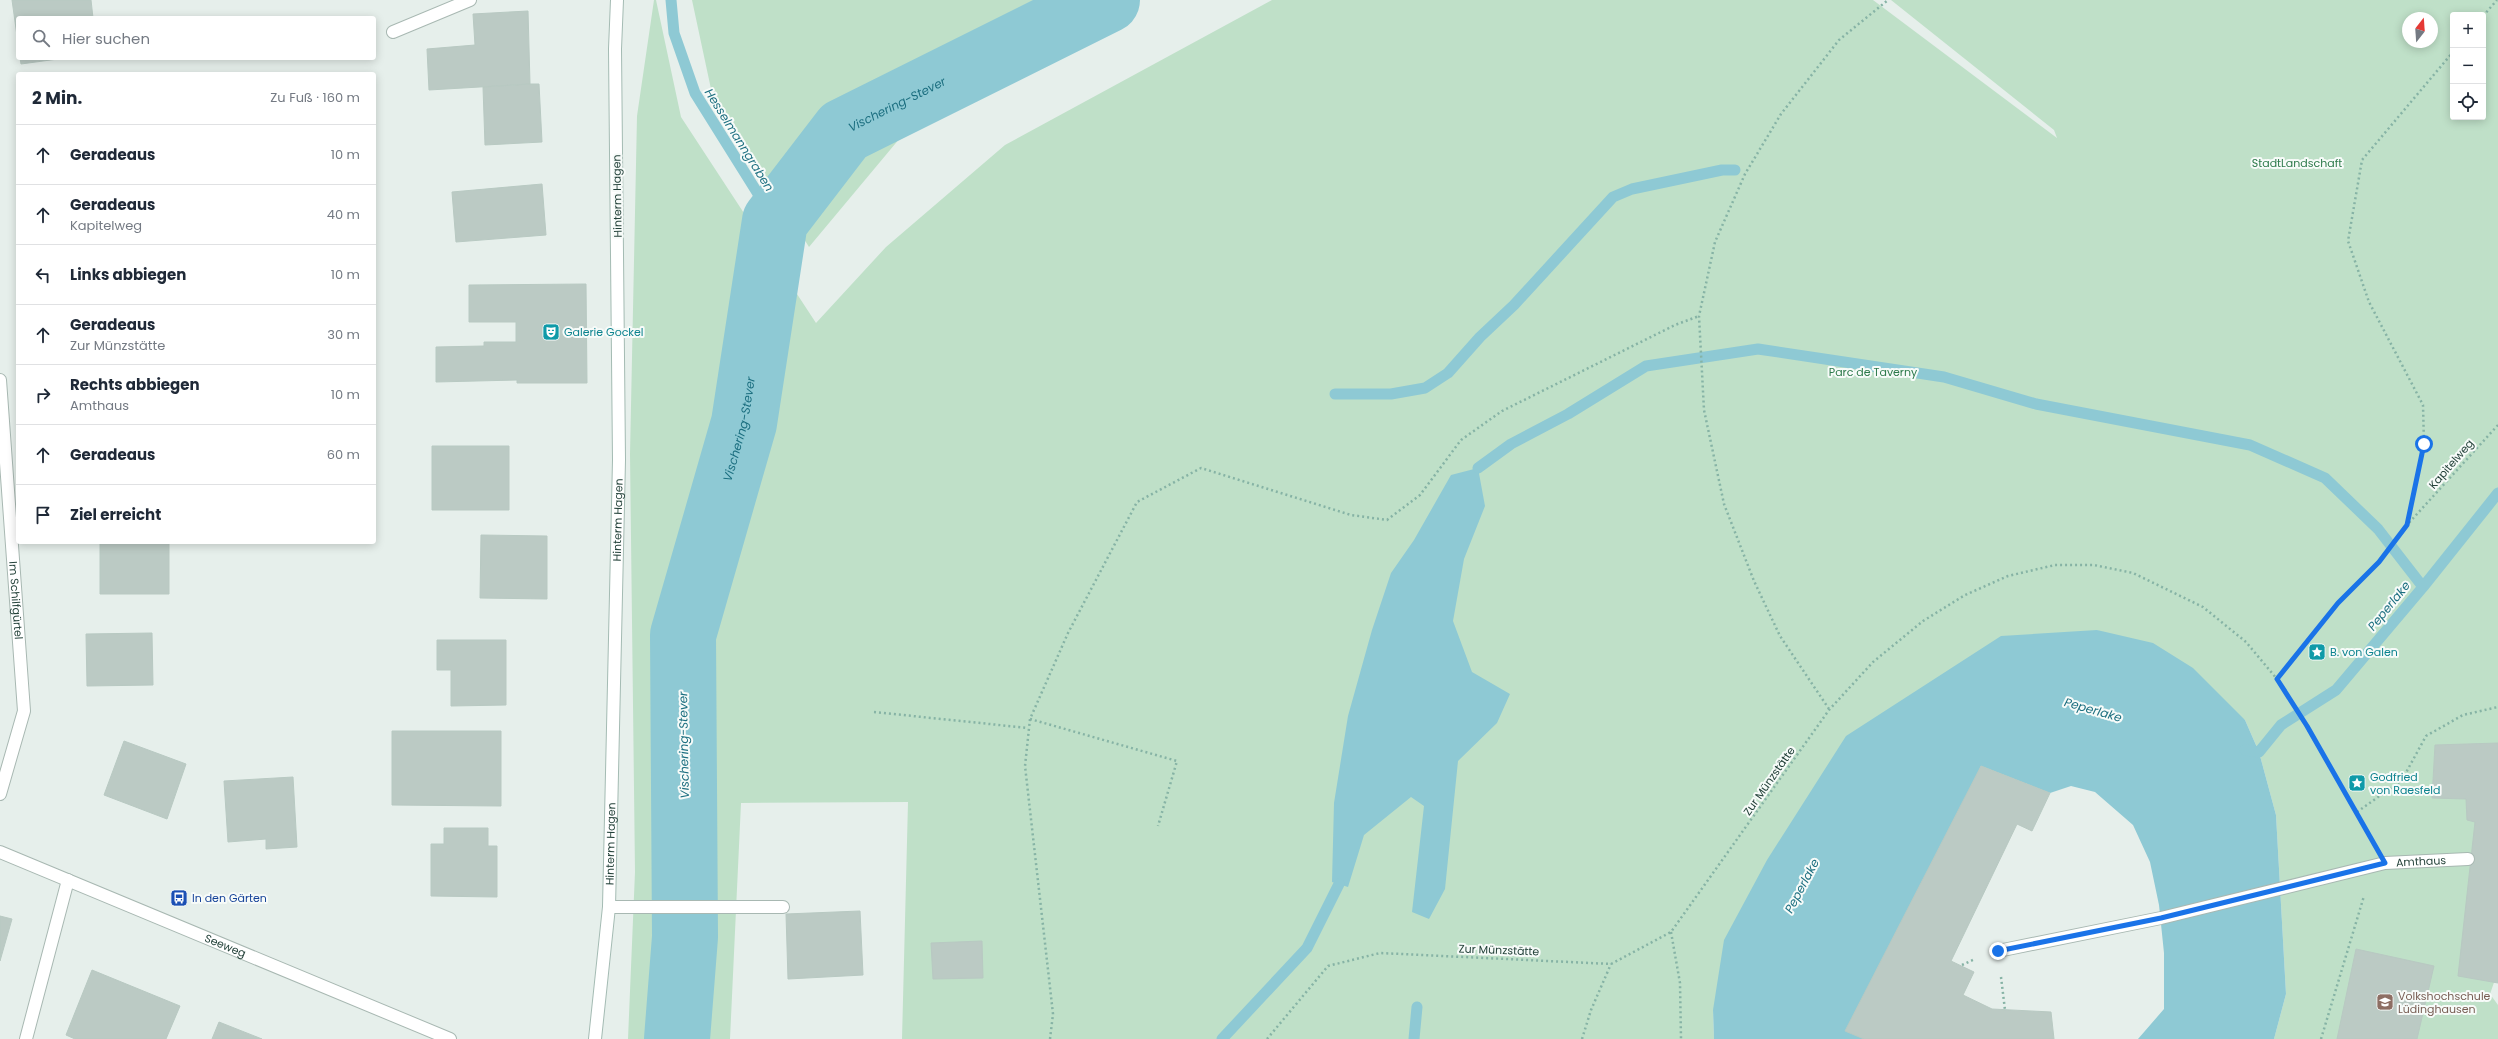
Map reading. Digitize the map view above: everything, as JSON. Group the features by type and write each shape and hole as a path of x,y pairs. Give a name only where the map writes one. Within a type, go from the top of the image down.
{"street":[{"path":"393,32 470,0"},
{"name":"Hinterm Hagen","path":"596,1039 608,908 619,460 615,49 617,0"},
{"name":"Im Schilfgürtel","path":"0,380 24,711 0,794"},
{"name":"Seeweg","path":"0,852 450,1039"},
{"name":"Amthaus","path":"1998,951 2161,918 2385,863 2468,859"},
{"path":"26,1039 68,880"},
{"path":"608,908 782,907"}],"path":[{"path":"1878,0 1883,3"},
{"path":"1829,710 1780,636 1754,581 1724,504 1704,410 1699,316 1715,242 1745,174 1781,114 1839,40 1888,0"},
{"path":"2486,13 2497,0"},
{"path":"2407,525 2424,444 2422,405 2369,302 2348,241 2362,160 2450,56"},
{"path":"1050,1039 1053,1014 1026,766 1028,728 1030,719 1068,633 1137,502 1201,468 1351,515 1387,520 1420,495 1461,440 1502,411 1675,325 1699,316"},
{"name":"Kapitelweg","path":"2277,679 2338,603 2379,562 2407,525 2498,425"},
{"name":"Zur Münzstätte","path":"1267,1039 1328,966 1380,953 1611,964 1671,932 1829,710 1873,662 1923,621 1965,595 2008,576 2055,565 2094,565 2133,573 2203,607 2246,642 2277,679 2307,726 2342,792 2357,812"},
{"path":"2321,1039 2364,893 2385,863 2357,812 2402,780 2426,736 2463,715 2498,707"},
{"path":"874,712 1028,728"},
{"path":"1030,719 1177,761 1158,826"},
{"path":"1671,932 1680,983 1681,1039"},
{"path":"1998,951 2006,1010"},
{"path":"1582,1039 1591,1010 1611,964"}],"green space":[{"path":"654,0 656,0 681,117 816,323 886,247 1005,145 1272,0 1873,0 2057,138 2054,130 1891,0 2498,0 2498,971 2490,994 2498,1005 2498,1039 2274,1039 2286,994 2276,815 2259,752 2245,720 2097,630 1713,1010 1714,1039 902,1039 908,802 741,803 730,1039 628,1039 635,872 630,454 637,116"},
{"path":"692,0 1088,0 961,65 809,247 711,89"}],"water":[{"path":"1478,468 1485,506 1464,559 1453,621 1472,672 1510,694 1497,723 1458,761 1445,889 1429,919 1412,912 1424,806 1411,797 1364,835 1348,887 1332,882 1334,803 1348,716 1372,630 1391,573 1414,540 1451,475"},
{"path":"2097,630 2153,643 2193,668 2245,720 2259,752 2276,815 2286,994 2274,1039 2138,1039 2164,1009 2164,953 2159,905 2150,862 2133,825 2095,792 2071,786 2050,793 1981,766 1864,1039 1714,1039 1713,1010 1724,940 1767,860 1846,736 2001,636"}],"building":[{"path":"12,0 91,0 93,16 16,16 16,29"},
{"path":"528,11 530,84 429,90 427,49 475,45 473,14"},
{"path":"20,60 50,60 21,64"},
{"path":"539,84 542,142 485,145 483,87"},
{"path":"542,184 546,235 456,242 452,192"},
{"name":"Galerie Gockel","path":"586,284 587,383 517,383 517,380 436,382 436,347 484,346 484,342 516,342 516,322 469,322 469,285"},
{"path":"432,446 509,446 509,510 432,510"},
{"path":"481,535 547,536 547,599 480,598"},
{"path":"100,544 169,544 169,594 100,594"},
{"path":"152,633 153,685 87,686 86,634"},
{"path":"437,640 506,640 506,705 451,706 451,670 437,670"},
{"path":"392,731 501,731 501,806 392,805"},
{"path":"124,741 186,764 167,819 104,795"},
{"path":"2498,743 2498,983 2458,976 2475,822 2467,820 2466,799 2432,798 2435,745"},
{"path":"1981,766 2050,793 2032,831 2017,824 1951,961 1974,972 1963,995 1992,1009 2051,1012 2054,1039 1864,1039 1845,1031"},
{"path":"293,777 297,847 266,849 266,839 228,842 224,781"},
{"path":"444,828 488,828 488,846 497,846 497,897 431,896 431,844 444,844"},
{"path":"860,911 863,975 788,979 786,914"},
{"path":"0,916 12,919 0,961"},
{"path":"982,941 983,978 933,979 931,943"},
{"name":"Volkshochschule Lüdinghausen","path":"2356,949 2434,966 2417,1039 2337,1039"},
{"path":"92,970 180,1006 166,1039 75,1039 66,1035"},
{"path":"219,1022 262,1039 212,1039"}],"waterway":[{"name":"Hesselmanngraben","path":"671,0 674,33 695,93 775,221"},
{"name":"Vischering-Stever","path":"677,1039 685,937 683,635 744,423 775,221 844,131 1107,0"},
{"path":"1335,394 1391,394 1425,388 1448,373 1480,337 1514,305 1613,197 1632,189 1722,170 1735,170"},
{"path":"1478,468 1511,444 1568,414 1646,366 1758,349 1944,377 2036,404 2250,445 2325,478 2378,529 2423,587"},
{"name":"Peperlake","path":"2245,750 2259,752 2281,725 2336,690 2423,587 2498,493"},
{"path":"1222,1039 1307,948 1339,884"},
{"path":"1414,1039 1417,1007"}],"place":[{"name":"Galerie Gockel","path":"551,332"},
{"name":"B. von Galen","path":"2317,652"},
{"name":"Godfried von Raesfeld","path":"2357,783"},
{"name":"In den Gärten","path":"179,898"},
{"name":"Volkshochschule Lüdinghausen","path":"2385,1002"}],"route":[{"path":"1998,951 2161,918 2385,863 2357,812 2342,792 2307,726 2277,679 2338,603 2379,562 2407,525 2424,444"}],"park label":[{"name":"StadtLandschaft","path":"2297,163"},
{"name":"Parc de Taverny","path":"1873,372"}]}
